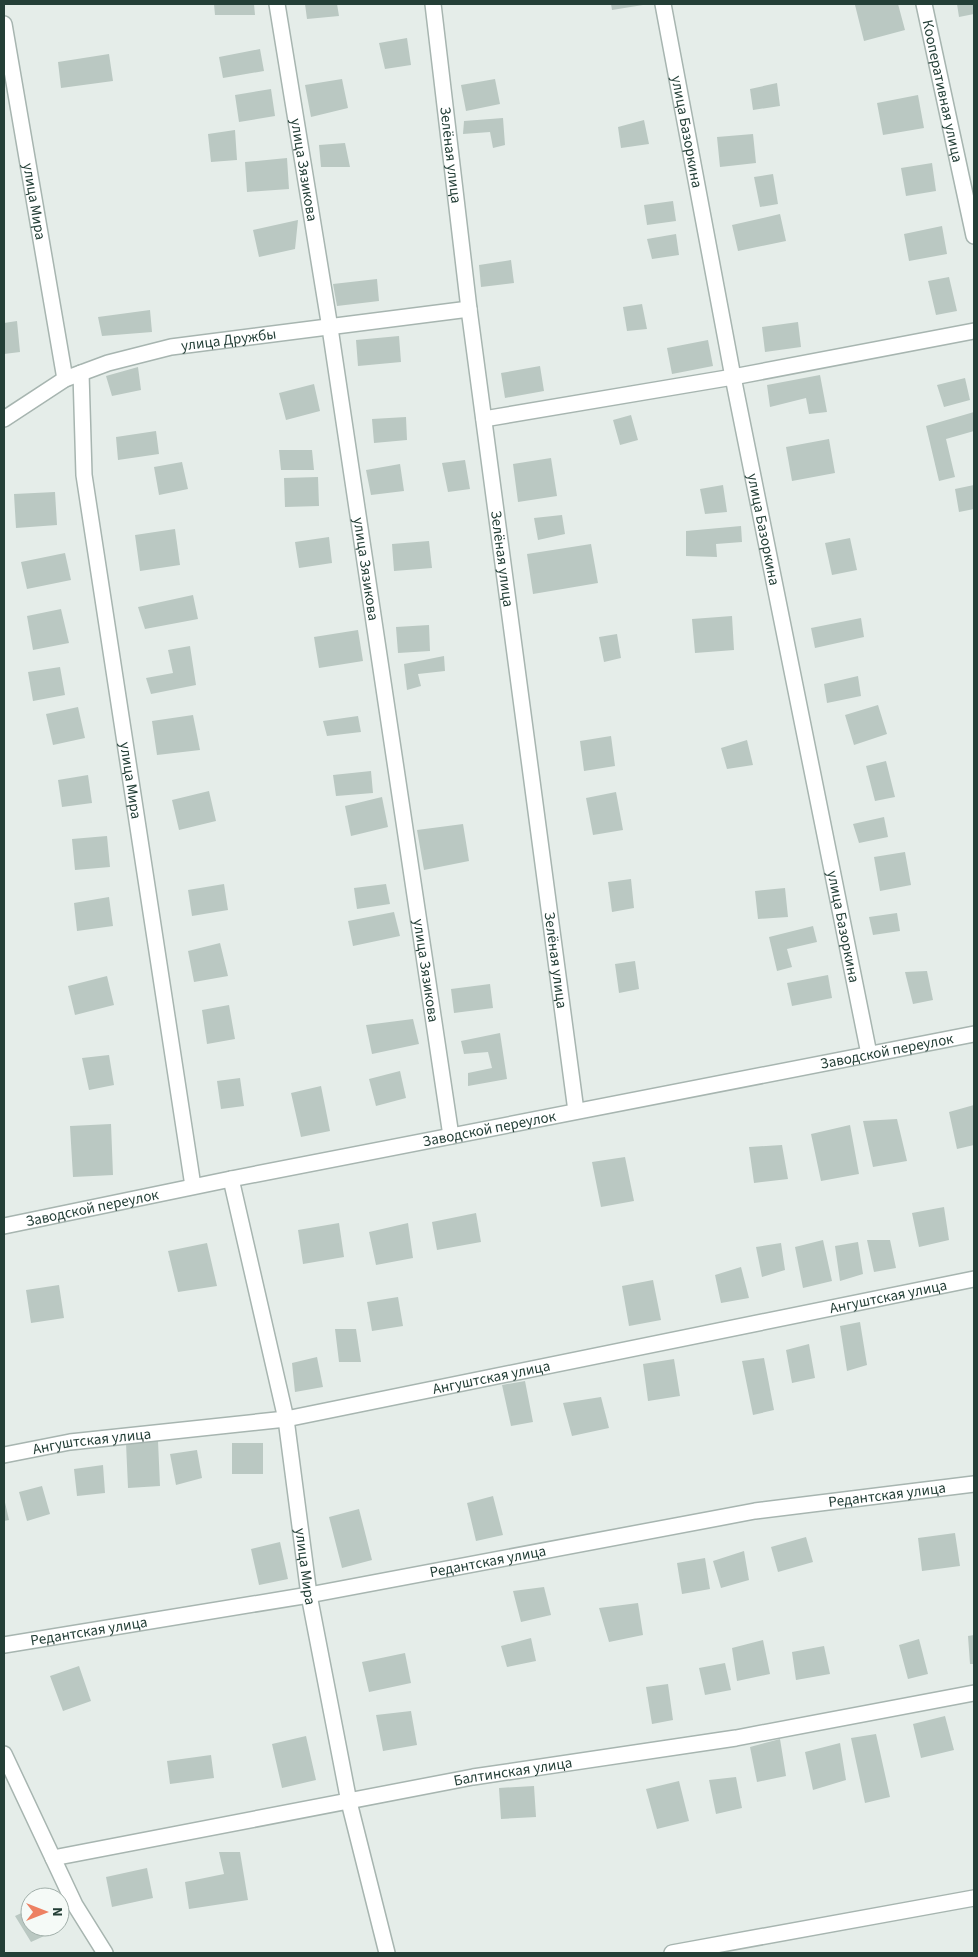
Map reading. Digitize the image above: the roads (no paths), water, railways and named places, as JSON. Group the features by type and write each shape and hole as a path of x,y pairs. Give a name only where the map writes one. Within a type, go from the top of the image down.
{"street":[{"name":"улица Зязикова","path":"277,4 330,328 452,1136"},
{"name":"Зелёная улица","path":"433,4 469,309 576,1111"},
{"name":"улица Базоркина","path":"663,4 733,377 869,1054"},
{"name":"Кооперативная улица","path":"924,4 974,236"},
{"name":"улица Мира","path":"4,24 65,379"},
{"name":"улица Дружбы","path":"4,419 65,379 108,363 171,347 469,309"},
{"path":"484,419 733,377 974,331"},
{"name":"улица Мира","path":"81,373 84,475 193,1186"},
{"name":"Заводской переулок","path":"4,1226 231,1178 974,1034"},
{"name":"улица Мира","path":"231,1178 286,1419 309,1595 349,1802 387,1953"},
{"name":"Ангуштская улица","path":"4,1455 70,1442 286,1419 974,1279"},
{"name":"Редантская улица","path":"4,1645 309,1595 756,1511 974,1484"},
{"name":"Балтинская улица","path":"53,1858 473,1777 736,1738 974,1693"},
{"path":"4,1754 75,1905 105,1953"},
{"path":"672,1953 974,1898"}]}
